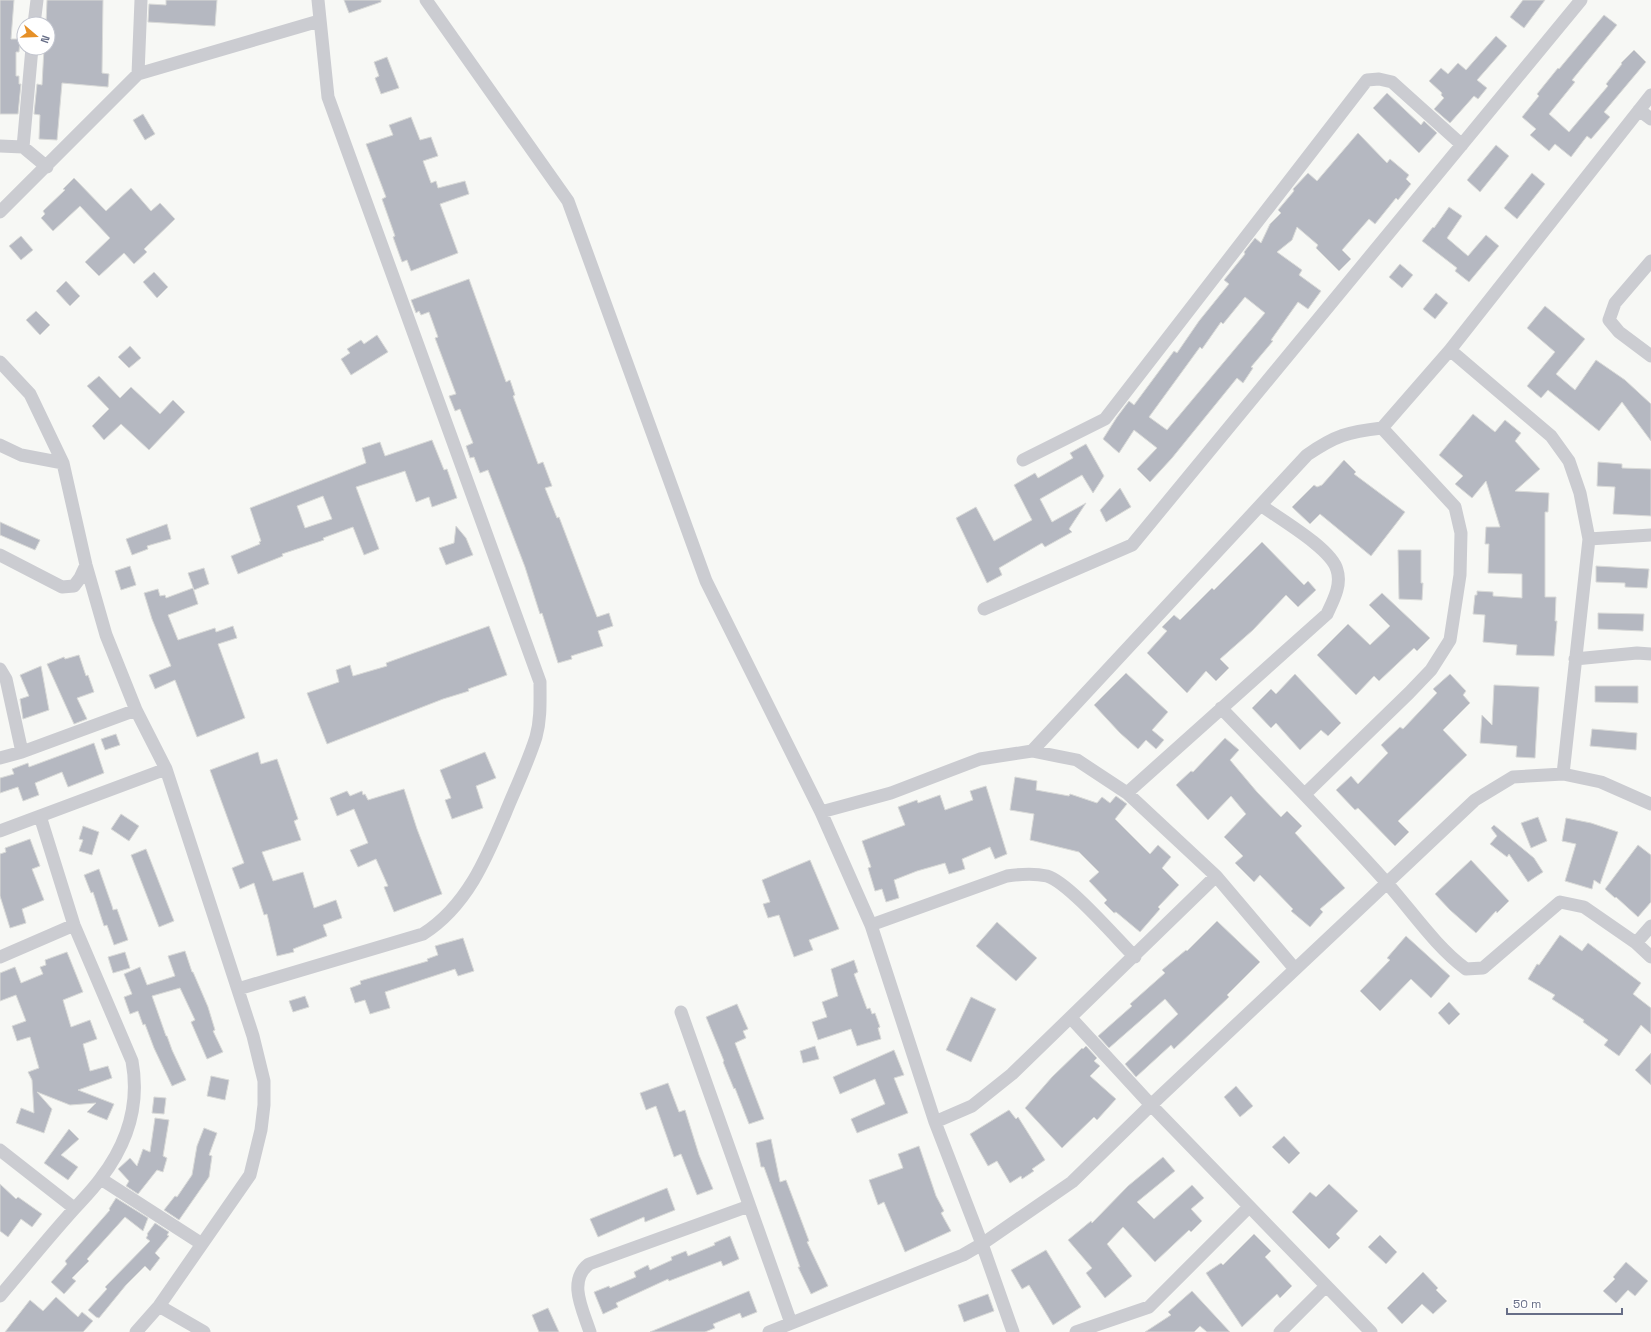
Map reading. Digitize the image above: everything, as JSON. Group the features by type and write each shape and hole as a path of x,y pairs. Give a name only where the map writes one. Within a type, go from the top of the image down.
{"street":[{"path":"35,16 36,0"},
{"path":"138,74 141,0"},
{"path":"238,989 423,934 439,924 465,895 485,861 536,736 539,716 540,682 328,98 318,0"},
{"path":"426,0 568,201 706,581 821,812 871,925 935,1122 982,1244 1013,1332"},
{"path":"984,609 1132,545 1581,0"},
{"path":"0,212 47,167 138,74 319,21"},
{"path":"23,147 31,56"},
{"path":"1023,460 1105,419 1367,80 1379,79 1392,82 1462,145"},
{"path":"1032,751 1262,506 1307,455 1329,440 1354,432 1382,428 1450,350 1651,95"},
{"path":"1639,110 1651,119"},
{"path":"0,146 23,147 47,167"},
{"path":"1651,261 1615,303 1609,320 1619,332 1651,356"},
{"path":"1450,350 1551,436 1569,461 1580,493 1589,539 1575,658 1564,774"},
{"path":"0,362 30,394 63,463 86,565 106,635 136,710 166,769 238,989 260,1062 264,1081 263,1111 250,1176 159,1306 136,1332"},
{"path":"1305,794 1420,682 1431,670 1450,640 1460,575 1461,533 1455,507 1382,428"},
{"path":"0,445 21,455 63,463"},
{"path":"1127,793 1327,614 1338,591 1337,569 1323,549 1262,506"},
{"path":"1589,539 1651,535"},
{"path":"0,555 62,587 74,586 80,578 86,565"},
{"path":"1575,658 1637,653 1651,654"},
{"path":"0,669 6,679 22,752"},
{"path":"1221,708 1305,794 1387,883 1452,959 1466,970 1484,968 1560,902 1584,907 1636,943 1651,957"},
{"path":"0,758 22,752 136,710"},
{"path":"821,812 891,793 980,758 1032,751 1077,760 1127,793 1216,876 1295,969"},
{"path":"0,831 166,769"},
{"path":"768,1332 963,1255 982,1244 1072,1182 1151,1105 1475,800 1513,778 1564,774 1601,782 1636,796 1651,804"},
{"path":"0,1296 101,1178 120,1148 130,1127 135,1076 132,1061 74,925 40,816"},
{"path":"871,925 1007,876 1027,874 1048,876 1068,888 1134,957"},
{"path":"935,1122 972,1106 1012,1074 1216,876"},
{"path":"0,957 74,925"},
{"path":"1636,943 1651,926"},
{"path":"681,1012 791,1323"},
{"path":"1071,1018 1151,1105 1371,1332"},
{"path":"0,1150 74,1208"},
{"path":"101,1178 202,1244"},
{"path":"590,1332 576,1289 584,1268 589,1264 749,1206"},
{"path":"1076,1332 1149,1307 1249,1207"},
{"path":"1280,1332 1326,1286"},
{"path":"159,1306 204,1332"}],"building":[{"path":"0,0 14,0 11,39 16,39 16,76 19,76 19,84 21,84 18,114 0,114"},
{"path":"47,0 103,0 102,73 109,74 108,87 62,83 57,140 39,139 40,115 34,114 37,84 42,85 44,56 56,56 56,16 46,16"},
{"path":"166,0 217,0 215,26 148,22 149,4 166,5"},
{"path":"344,0 381,0 381,2 349,13"},
{"path":"1523,0 1545,0 1524,28 1510,17"},
{"path":"1604,15 1617,25 1572,80 1575,82 1549,114 1569,132 1608,86 1606,84 1622,64 1621,63 1634,50 1646,62 1604,112 1610,117 1591,139 1587,136 1571,157 1555,144 1549,151 1530,135 1536,129 1522,117 1539,96 1537,94"},
{"path":"1496,36 1507,46 1477,80 1487,88 1478,99 1474,96 1450,123 1434,109 1444,98 1441,95 1442,93 1429,81 1441,68 1448,74 1458,63 1466,70"},
{"path":"387,57 399,88 381,94 375,78 379,76 374,62"},
{"path":"1387,93 1421,125 1424,121 1437,133 1419,153 1373,108"},
{"path":"143,114 155,134 145,140 133,120"},
{"path":"411,117 420,140 431,137 438,156 423,161 431,183 436,181 438,188 465,181 469,194 440,204 458,253 411,271 407,260 402,262 393,237 395,236 382,199 386,197 366,144 393,135 389,125"},
{"path":"1358,133 1387,163 1390,159 1409,175 1406,179 1411,184 1398,200 1396,198 1375,224 1369,219 1342,250 1351,259 1339,271 1316,248 1318,245 1297,227 1292,240 1277,252 1302,270 1299,275 1321,291 1308,309 1298,302 1271,340 1273,341 1251,367 1253,368 1243,383 1237,378 1172,458 1150,482 1137,469 1157,448 1134,430 1119,453 1103,439 1129,401 1134,405 1174,351 1177,353 1199,321 1229,284 1224,280 1245,254 1244,252 1255,238 1261,243 1270,224 1281,213 1278,210 1294,191 1293,189 1308,173 1317,181","holes":["1245,297 1265,313 1167,430 1149,417 1200,347 1202,349 1221,322 1223,324"]},
{"path":"1496,145 1509,156 1480,192 1467,180"},
{"path":"1532,173 1545,184 1517,219 1504,208"},
{"path":"74,178 106,211 131,188 151,211 160,203 175,219 144,249 147,252 134,264 124,253 99,276 85,262 110,238 80,206 53,231 41,218 45,214 43,211 65,190 63,189"},
{"path":"1449,207 1462,216 1447,238 1468,256 1486,235 1499,246 1469,282 1455,271 1457,268 1422,241 1433,227 1434,228"},
{"path":"21,236 33,250 21,260 9,246"},
{"path":"1400,264 1413,275 1402,288 1389,277"},
{"path":"154,272 168,287 157,298 143,282"},
{"path":"469,279 506,382 510,380 515,395 513,396 538,464 543,462 552,486 545,488 557,518 559,517 597,617 609,613 613,626 598,631 603,646 571,656 572,659 558,663 542,613 540,614 525,567 488,470 480,473 474,457 470,458 466,446 473,443 460,409 455,411 449,396 456,394 435,338 438,337 429,312 421,315 419,311 416,313 411,300"},
{"path":"66,281 80,296 70,306 56,291"},
{"path":"1436,293 1448,303 1435,319 1423,309"},
{"path":"1545,306 1585,339 1556,374 1575,390 1596,360 1625,380 1651,404 1651,441 1622,402 1599,431 1548,390 1541,398 1527,386 1555,352 1527,328"},
{"path":"36,311 50,325 40,335 26,320"},
{"path":"377,335 388,352 351,375 341,359 350,353 347,349 361,340 364,344"},
{"path":"130,346 141,358 129,368 118,357"},
{"path":"99,376 120,398 131,387 160,414 173,400 185,412 149,450 121,424 104,440 92,426 109,409 87,386"},
{"path":"1473,414 1495,432 1505,420 1521,433 1515,441 1540,469 1515,491 1549,493 1548,512 1545,512 1545,597 1556,597 1555,621 1557,621 1554,656 1516,655 1517,645 1483,642 1485,615 1473,614 1475,595 1477,595 1477,591 1493,592 1493,596 1522,598 1522,574 1488,573 1489,544 1485,544 1486,527 1500,527 1486,481 1472,498 1455,484 1463,476 1439,455"},
{"path":"432,440 444,470 447,469 457,498 432,507 429,497 416,502 405,471 356,487 379,549 364,555 353,527 323,538 324,540 282,554 283,556 238,574 231,556 260,544 259,542 261,541 250,508 366,463 362,448 380,442 385,456","holes":["323,496 332,519 305,528 297,506"]},
{"path":"1086,444 1104,476 1093,493 1082,475 1040,499 1052,522 1086,503 1069,529 1072,532 1045,547 1042,543 999,568 1002,575 987,583 956,518 976,507 994,541 1032,520 1014,485 1035,473 1038,478 1073,458 1070,453"},
{"path":"1344,460 1356,472 1354,474 1405,512 1371,556 1320,514 1310,524 1292,507 1314,485 1317,487 1322,485"},
{"path":"1598,462 1622,464 1622,468 1651,469 1651,516 1613,514 1615,487 1597,486"},
{"path":"1120,488 1131,507 1106,522 1100,510"},
{"path":"0,522 40,540 35,550 0,535"},
{"path":"167,524 171,539 147,546 148,549 132,555 126,539"},
{"path":"456,526 466,538 473,555 446,565 439,548 454,543"},
{"path":"1262,542 1304,585 1308,581 1316,590 1298,607 1286,595 1253,630 1220,659 1229,668 1216,681 1206,671 1187,693 1147,653 1167,631 1162,627 1174,615 1180,620 1212,588 1214,590"},
{"path":"1398,550 1421,550 1421,583 1423,583 1422,600 1399,599"},
{"path":"130,566 136,585 121,590 115,571"},
{"path":"1596,566 1649,569 1647,588 1625,587 1625,583 1596,582"},
{"path":"204,568 209,584 194,590 188,573"},
{"path":"193,588 198,604 168,615 178,640 215,628 216,632 233,626 237,638 218,644 245,718 197,737 175,680 155,689 149,675 171,666 152,619 144,593 158,589 160,596 165,595 166,598"},
{"path":"1382,593 1430,638 1417,651 1414,648 1379,681 1374,676 1356,695 1317,655 1348,624 1370,645 1390,626 1369,605"},
{"path":"1598,613 1644,614 1643,631 1598,629"},
{"path":"489,626 507,675 468,689 469,691 443,699 327,744 307,693 339,682 336,670 350,665 353,676 387,666 386,663"},
{"path":"79,655 86,676 88,675 94,692 77,698 87,719 74,724 47,664 64,657 65,659"},
{"path":"41,666 49,710 23,719 20,699 29,696 20,675"},
{"path":"1126,673 1168,712 1152,730 1164,740 1156,749 1146,740 1138,749 1120,733 1094,705"},
{"path":"1295,674 1341,723 1328,736 1321,730 1300,750 1276,723 1271,728 1252,708 1271,689 1276,694"},
{"path":"1450,674 1466,691 1463,695 1470,703 1443,730 1467,755 1398,821 1409,832 1395,846 1358,808 1355,810 1336,790 1351,776 1358,784 1388,753 1381,745 1400,727 1403,729 1437,693 1433,689"},
{"path":"1494,685 1539,687 1535,758 1516,757 1517,746 1480,743 1482,715 1492,725"},
{"path":"1595,686 1638,686 1638,703 1595,702"},
{"path":"1592,729 1637,733 1636,750 1590,746"},
{"path":"116,734 120,745 105,750 101,739"},
{"path":"1225,738 1239,750 1230,760 1257,792 1281,817 1287,811 1302,826 1295,833 1345,888 1320,909 1323,912 1310,927 1291,911 1293,909 1260,875 1254,882 1235,863 1243,856 1224,837 1246,814 1231,796 1208,820 1176,785 1191,771 1193,772"},
{"path":"94,743 104,773 68,787 62,772 35,783 39,795 23,801 18,787 0,793 0,778 14,774 12,769 28,763 29,767"},
{"path":"258,752 261,764 277,759 298,819 294,821 301,840 262,852 273,881 303,872 314,908 336,900 342,918 323,925 327,936 293,949 294,952 277,956 267,914 264,915 254,883 240,889 232,868 244,863 210,770"},
{"path":"485,752 496,778 476,786 483,808 452,819 445,800 451,798 440,770"},
{"path":"1015,777 1037,781 1036,790 1069,796 1070,794 1097,803 1102,797 1110,803 1116,796 1127,804 1115,819 1150,854 1158,845 1171,857 1162,868 1179,885 1158,907 1160,909 1140,932 1116,912 1114,913 1104,903 1107,900 1089,881 1099,872 1079,852 1030,840 1034,814 1010,810"},
{"path":"986,786 1007,854 995,859 990,847 962,859 965,869 949,874 945,863 917,871 894,880 899,898 886,902 882,889 875,891 868,868 871,867 862,841 905,825 898,807 917,800 918,803 940,795 945,810 973,800 970,791"},
{"path":"404,789 417,829 442,894 394,912 384,887 388,886 376,859 358,867 350,850 368,843 354,809 337,816 330,798 347,791 350,796 362,791 363,795 365,794 368,800"},
{"path":"121,814 139,826 129,841 111,829"},
{"path":"1538,817 1547,841 1531,848 1521,823"},
{"path":"1566,818 1591,823 1618,832 1600,884 1594,880 1592,889 1565,881 1576,844 1562,841"},
{"path":"1494,825 1534,858 1543,872 1528,882 1509,854 1507,857 1490,844 1497,836 1491,828"},
{"path":"83,826 99,832 92,855 79,851 83,840 79,839"},
{"path":"30,839 40,866 32,869 44,900 22,909 26,923 10,928 0,896 0,854 6,852 5,848"},
{"path":"1638,845 1651,855 1651,902 1638,917 1605,889"},
{"path":"146,849 174,921 159,927 131,855"},
{"path":"810,860 839,929 809,940 813,950 794,957 779,915 768,918 763,904 770,902 762,880"},
{"path":"1471,860 1509,901 1497,913 1496,911 1476,933 1450,910 1435,894"},
{"path":"99,869 113,910 117,909 128,940 114,945 107,925 104,926 93,892 91,893 84,875"},
{"path":"1217,921 1260,962 1227,995 1229,997 1174,1049 1171,1045 1136,1077 1125,1064 1178,1014 1165,999 1109,1048 1098,1036 1132,1006 1130,1004 1165,973 1162,970 1186,950 1187,951"},
{"path":"997,922 1037,958 1016,981 976,946"},
{"path":"1560,935 1582,951 1588,943 1641,983 1633,994 1651,1008 1651,1034 1641,1025 1619,1056 1604,1045 1608,1040 1583,1022 1584,1020 1552,999 1555,995 1528,979 1537,964 1539,965"},
{"path":"1406,936 1450,976 1431,998 1411,979 1380,1011 1360,991 1390,960 1387,958"},
{"path":"463,938 474,971 458,976 455,969 385,992 390,1008 370,1014 365,1000 355,1003 350,988 361,984 360,981 428,961 427,959 438,955 435,946"},
{"path":"185,951 192,972 208,1007 215,1030 213,1031 223,1052 207,1059 191,1022 195,1020 180,988 152,996 166,1036 186,1080 172,1086 154,1048 145,1024 143,1025 138,1011 130,1014 124,997 132,994 124,974 140,967 147,985 175,976 168,956"},
{"path":"67,952 83,992 63,1000 71,1027 90,1020 97,1039 83,1044 90,1071 108,1066 112,1078 78,1090 114,1104 107,1120 87,1112 96,1103 70,1105 37,1092 52,1109 44,1133 16,1123 21,1108 34,1113 32,1080 28,1072 39,1068 30,1037 17,1041 12,1026 26,1021 16,995 0,1001 0,973 15,967 21,983 43,974 40,967 46,965 45,960"},
{"path":"125,952 130,968 113,973 108,957"},
{"path":"854,960 858,972 854,974 867,1009 870,1008 872,1014 875,1013 880,1027 878,1028 881,1039 857,1046 851,1029 818,1040 812,1022 827,1017 822,1002 838,996 831,969"},
{"path":"305,996 309,1007 293,1012 289,1001"},
{"path":"971,997 996,1009 971,1062 946,1050"},
{"path":"1449,1002 1460,1014 1449,1025 1438,1013"},
{"path":"737,1004 748,1029 743,1031 746,1038 735,1043 764,1119 749,1124 706,1017"},
{"path":"815,1046 819,1059 803,1063 800,1051"},
{"path":"1086,1046 1097,1058 1094,1061 1100,1066 1090,1076 1116,1099 1097,1120 1094,1117 1062,1148 1025,1108 1052,1077 1082,1048 1083,1049"},
{"path":"894,1050 904,1075 894,1078 908,1113 857,1133 851,1119 885,1104 875,1079 840,1094 833,1077"},
{"path":"1651,1053 1651,1085 1635,1070"},
{"path":"211,1076 229,1080 225,1100 207,1096"},
{"path":"668,1083 679,1112 685,1110 699,1155 713,1189 697,1195 681,1154 674,1157 656,1106 646,1110 640,1093"},
{"path":"1236,1086 1253,1106 1240,1117 1224,1097"},
{"path":"154,1097 166,1098 164,1114 152,1113"},
{"path":"1009,1110 1016,1119 1018,1117 1045,1160 1032,1169 1034,1171 1022,1179 1021,1176 1010,1183 997,1161 988,1166 970,1134"},
{"path":"155,1118 169,1120 163,1156 167,1158 163,1172 157,1170 138,1194 126,1186 129,1181 118,1169 130,1158 137,1166 143,1149 150,1152"},
{"path":"204,1128 217,1133 209,1155 212,1156 209,1177 179,1220 164,1210 175,1196 177,1197 192,1175 197,1146"},
{"path":"69,1129 79,1139 61,1155 78,1167 68,1180 44,1163"},
{"path":"1284,1136 1300,1153 1289,1164 1272,1147"},
{"path":"771,1139 780,1182 786,1180 809,1241 807,1242 828,1286 811,1294 798,1267 800,1267 764,1167 761,1167 756,1143"},
{"path":"919,1146 936,1196 944,1211 941,1213 951,1231 905,1252 884,1202 878,1205 869,1180 903,1168 898,1154"},
{"path":"1163,1157 1175,1171 1137,1202 1154,1219 1192,1185 1204,1198 1191,1209 1202,1221 1191,1232 1189,1230 1155,1262 1123,1227 1107,1244 1132,1276 1105,1298 1086,1273 1092,1268 1068,1240 1091,1221 1092,1223 1128,1186"},
{"path":"0,1184 16,1199 18,1197 42,1214 32,1227 21,1219 8,1237 0,1231"},
{"path":"1329,1184 1358,1211 1336,1234 1340,1238 1329,1249 1292,1212 1310,1192 1316,1197"},
{"path":"667,1188 675,1210 645,1222 644,1217 598,1237 590,1219"},
{"path":"116,1198 148,1218 143,1231 125,1217 87,1259 89,1261 72,1278 76,1281 64,1294 51,1282 67,1264 65,1261 110,1210 109,1209"},
{"path":"155,1223 169,1232 167,1235 169,1236 155,1253 160,1258 150,1271 145,1266 126,1285 99,1318 96,1317 88,1310 107,1289 105,1287 150,1241 146,1238 148,1235 147,1234"},
{"path":"1254,1234 1271,1251 1265,1257 1292,1286 1280,1298 1277,1294 1242,1327 1206,1273 1221,1263 1223,1265"},
{"path":"1380,1235 1397,1252 1386,1264 1368,1247"},
{"path":"730,1236 739,1259 723,1266 721,1261 669,1281 668,1279 616,1303 618,1307 603,1314 594,1292 609,1286 610,1288 636,1277 634,1272 648,1265 650,1270 672,1260 671,1257 686,1251 688,1256 715,1245 714,1243"},
{"path":"1046,1250 1081,1307 1053,1325 1029,1285 1022,1289 1011,1270"},
{"path":"1626,1262 1648,1281 1635,1296 1628,1290 1616,1303 1603,1291 1615,1279 1613,1277"},
{"path":"1423,1272 1438,1288 1436,1290 1447,1301 1433,1314 1422,1304 1402,1324 1387,1308"},
{"path":"749,1291 757,1312 742,1318 740,1313 713,1324 715,1328 705,1332 650,1332"},
{"path":"1192,1291 1230,1332 1207,1332 1200,1326 1194,1332 1145,1332 1171,1315 1168,1312"},
{"path":"988,1294 994,1311 964,1322 958,1305"},
{"path":"56,1297 78,1317 82,1312 93,1321 83,1332 5,1332 30,1300 43,1311"},
{"path":"548,1308 559,1332 539,1332 532,1315"}]}
